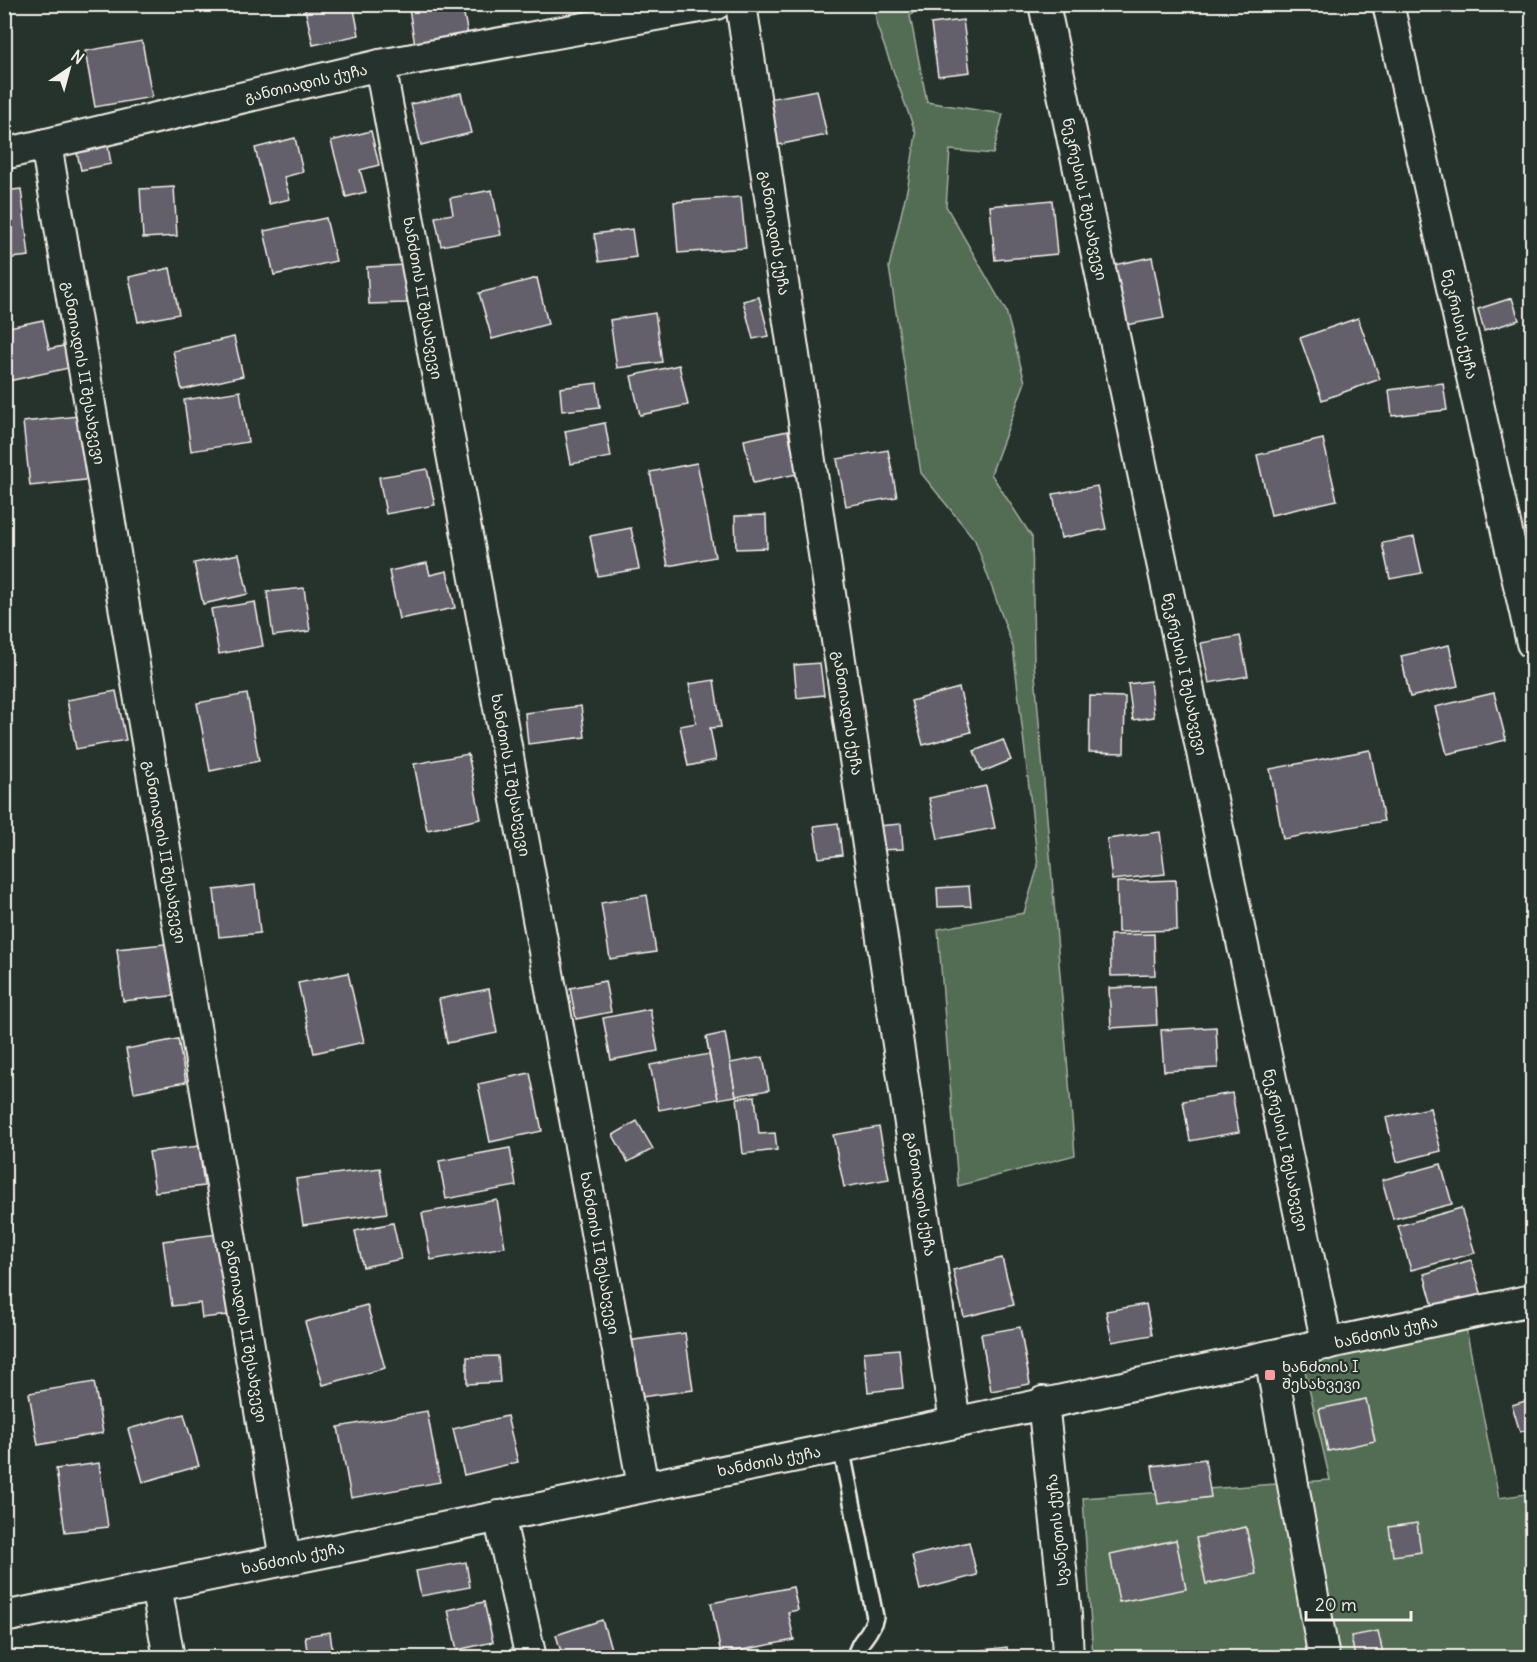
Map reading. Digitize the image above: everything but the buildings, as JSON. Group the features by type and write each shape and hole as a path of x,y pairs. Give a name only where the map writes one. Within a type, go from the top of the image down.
{"street":[{"name":"განთიადის ქუჩა","path":"4,154 380,65 716,4"},
{"name":"განთიადის ქუჩა","path":"741,4 955,1422"},
{"name":"ნეკრესის I შესახვევი","path":"1044,4 1327,1344"},
{"name":"ნეკრისის ქუჩა","path":"1388,4 1533,643"},
{"name":"ხანძთის II შესახვევი","path":"380,65 643,1486"},
{"name":"განთიადის II შესახვევი","path":"46,144 285,1559"},
{"name":"ხანძთის ქუჩა","path":"4,1617 841,1447 1043,1402 1533,1300"},
{"path":"1270,1356 1324,1658"},
{"name":"სვანეთის ქუჩა","path":"1043,1402 1066,1615 1068,1658"},
{"path":"499,1516 531,1658"},
{"path":"156,1586 169,1658"}],"lane":[{"path":"841,1447 875,1617 871,1632 858,1644 855,1658"}],"green space":[{"path":"874,5 921,5 910,16 927,102 1003,114 993,154 950,150 946,206 1006,311 1025,382 991,474 1032,537 1034,662 1075,1155 958,1186 938,929 1024,913 1038,866 1013,647 975,540 921,473 889,267 908,185 916,134 877,26"},
{"path":"1466,1328 1499,1498 1532,1493 1532,1657 1093,1657 1083,1498 1330,1480 1303,1362"}],"place":[{"name":"ხანძთის I შესახვევი","path":"1270,1375"}]}
